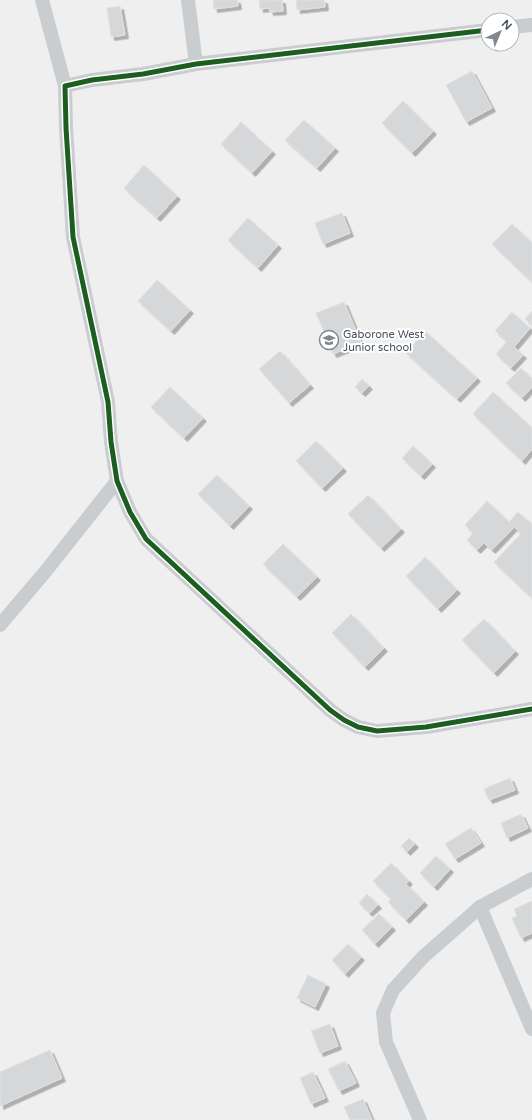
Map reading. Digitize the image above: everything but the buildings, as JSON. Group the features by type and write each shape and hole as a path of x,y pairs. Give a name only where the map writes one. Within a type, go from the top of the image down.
{"street":[{"path":"42,0 65,86 66,128 73,236 108,402 111,442 117,482 130,512 146,539 330,710 344,720 358,727 377,731 426,727 532,709"},
{"path":"188,0 196,64"},
{"path":"520,26 532,25"},
{"path":"65,86 92,80 143,74 196,64 480,31"},
{"path":"0,625 45,572 117,482"},
{"path":"420,1120 386,1042 383,1013 393,990 422,957 480,907 532,879"},
{"path":"480,907 532,1029"}],"cycle path":[{"path":"480,31 196,64 143,74 92,80 65,86 66,128 73,237 108,402 111,442 117,481 130,512 146,539 330,710 344,720 358,727 377,731 426,727 532,709"}],"place":[{"name":"Gaborone West Junior school","path":"329,340"}]}
